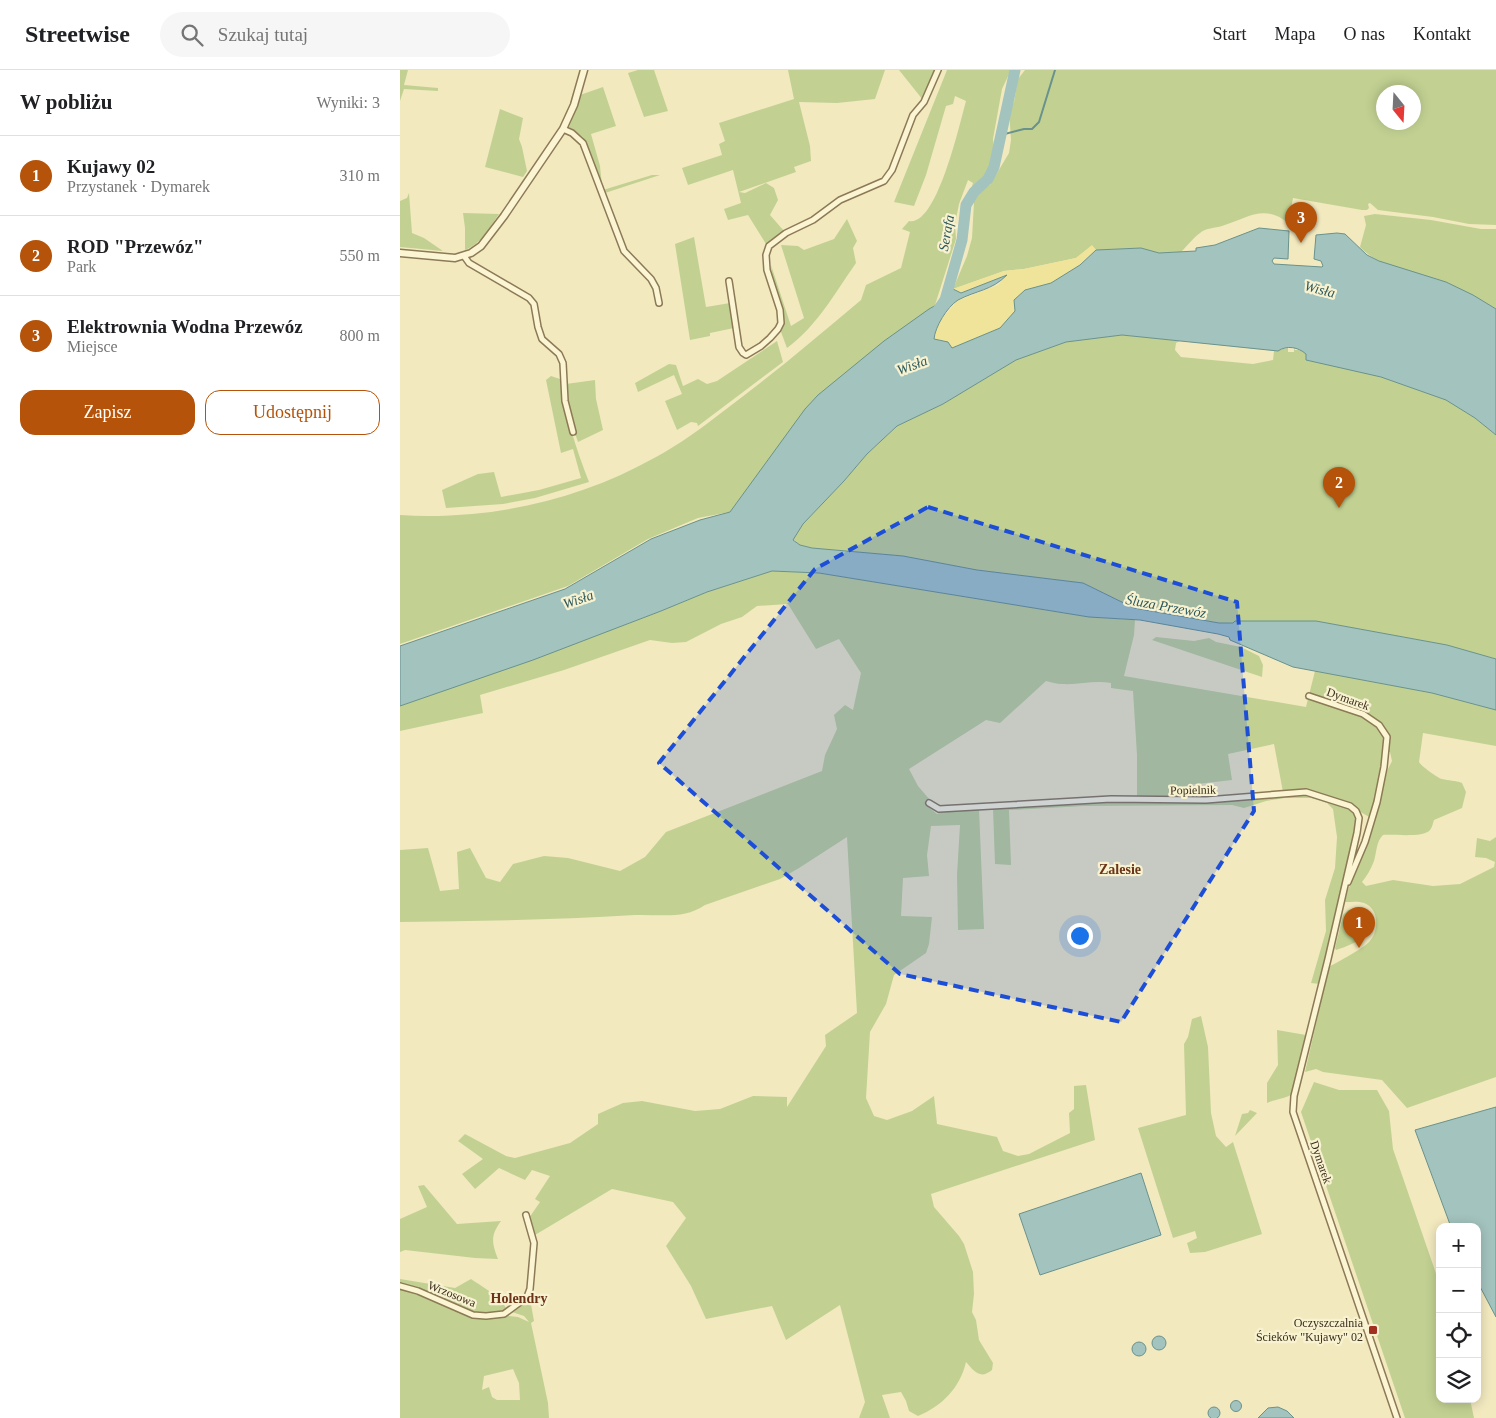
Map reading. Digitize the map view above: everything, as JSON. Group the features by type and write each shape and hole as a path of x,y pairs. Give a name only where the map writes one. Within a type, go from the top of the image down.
{"street":[{"path":"400,252 447,258 464,256 477,249 492,234 563,129 574,105 584,70"},
{"path":"729,281 740,351 746,355 770,338 781,323 780,310 767,270 766,255 769,246 786,233 813,220 840,200 884,181 892,170 913,115 924,102 938,70"},
{"path":"563,129 572,133 583,143 624,251 651,279 656,288 659,303"},
{"path":"464,256 469,263 534,303 542,339 559,354 563,363 565,401 573,432"},
{"name":"Dymarek","path":"1309,696 1367,716 1379,725 1387,737 1384,767 1377,802 1365,842 1342,894"},
{"name":"Popielnik","path":"929,803 939,809 1111,799 1206,800 1306,792 1350,806 1356,811 1359,818 1339,907"},
{"name":"Dymarek","path":"1339,907 1294,1096 1293,1112 1397,1418"},
{"name":"Wrzosowa","path":"400,1286 418,1291 473,1315 504,1314 520,1304 527,1297 530,1289 534,1243 526,1215"}],"highlighted area":[{"path":"928,507 1237,602 1254,811 1121,1022 900,974 659,763 815,569"}],"green space":[{"path":"400,70 408,70 404,85 438,88 438,91 404,89 400,101"},
{"path":"638,70 654,70 668,111 644,117 628,73"},
{"path":"788,70 885,70 875,99 837,103 799,102 810,146 811,161 794,167 796,172 739,192 745,193 766,183 774,188 778,200 770,215 784,231 766,244 748,215 728,220 724,209 741,203 733,170 688,185 682,168 722,155 719,144 725,141 719,123 794,99"},
{"path":"899,70 935,70 923,100"},
{"path":"947,70 1011,70 1002,89 993,139 995,157 991,167 978,184 981,187 990,185 1009,153 1011,140 1009,110 1014,102 1018,79 1025,70 1496,70 1496,225 1469,224 1378,210 1370,203 1367,210 1362,210 1293,198 1288,223 1271,214 1255,214 1202,231 1181,252 1159,253 1141,248 1096,250 1092,246 1076,258 1024,269 1004,271 953,289 967,256 972,238 974,202 970,192 973,183 968,180 959,204 955,224 956,239 935,305 922,315 730,512 698,518 648,539 568,586 400,644 400,515 445,516 472,514 544,502 612,479 665,452 700,429 777,370 861,300 866,285 901,268 910,232 902,229 909,221 919,218 929,208 938,191 953,150 966,101 955,96 953,104 946,106 926,175 914,206 894,202"},
{"path":"603,87 616,126 591,134 600,166 602,186 583,137 569,127 580,95"},
{"path":"500,109 523,118 519,139 527,171 523,177 485,167"},
{"path":"652,175 660,175 605,193 603,190"},
{"path":"409,193 412,233 424,238 443,251 400,247 400,201 407,198"},
{"path":"463,213 499,214 489,230 476,244 465,250 465,228"},
{"path":"1375,214 1431,220 1481,229 1496,229 1496,309 1451,285 1434,278 1388,265 1368,254 1360,247 1366,225 1364,216"},
{"path":"847,219 857,241 853,248 856,263 816,319 787,348 781,332 783,319 772,278 771,265 791,326 804,318 781,245 798,246 804,250 834,239"},
{"path":"694,237 706,307 730,303 734,328 690,340 675,244"},
{"path":"1122,335 1180,341 1176,343 1175,350 1181,357 1253,364 1273,360 1274,351 1288,348 1288,352 1294,352 1294,348 1295,350 1300,349 1306,354 1381,377 1446,400 1475,418 1496,435 1496,659 1447,645 1316,621 1220,623 1134,608 1083,583 977,570 903,556 812,548 800,545 793,539 803,524 867,454 897,426 943,404 1016,360 1066,342"},
{"path":"777,341 783,362 698,426 697,423 691,422 677,430 665,401 682,394 674,375 638,392 635,383 669,364 676,365 683,386 698,379 707,384 717,381"},
{"path":"551,376 560,379 565,406 579,456 589,482 535,498 503,504 446,508 442,490 478,474 494,472 501,497 539,490 581,478 573,449 561,453 546,380"},
{"path":"595,380 596,399 603,430 578,442 571,422 566,384"},
{"path":"772,571 819,573 1089,617 1135,620 1134,635 1124,676 1306,707 1315,671 1432,693 1496,710 1496,746 1423,733 1419,762 1440,778 1462,783 1466,792 1462,808 1434,820 1431,829 1422,834 1383,835 1378,844 1372,867 1362,882 1366,886 1393,880 1433,886 1460,884 1494,867 1495,862 1486,858 1475,857 1477,838 1490,841 1496,837 1496,1077 1407,1108 1382,1080 1323,1072 1316,1069 1305,1072 1329,967 1365,945 1375,933 1376,921 1373,910 1364,903 1345,902 1376,818 1387,771 1392,761 1390,752 1384,752 1371,818 1336,798 1332,801 1351,810 1354,813 1356,822 1320,984 1311,983 1326,931 1325,900 1335,868 1337,837 1333,809 1327,803 1311,798 1285,798 1266,801 1244,808 1232,805 1084,806 1009,810 1011,865 995,864 993,808 1008,805 1124,801 1198,802 1283,792 1274,744 1228,754 1232,780 1188,785 1190,799 1137,797 1137,755 1133,691 1111,688 1111,683 1105,682 1062,684 1046,681 1000,723 986,720 909,769 918,786 930,800 926,805 937,814 944,811 979,809 984,929 958,930 957,875 960,825 931,826 927,855 929,876 903,878 901,916 932,917 929,944 926,953 894,975 886,1004 870,1032 866,1098 874,1116 887,1120 912,1111 934,1096 937,1124 997,1137 1003,1151 1018,1156 1029,1154 1070,1133 1069,1113 1074,1109 1074,1086 1086,1085 1095,1140 931,1194 934,1207 964,1244 973,1272 974,1294 972,1312 976,1320 979,1340 993,1363 992,1370 981,1374 966,1362 955,1388 949,1395 935,1407 918,1416 909,1411 901,1392 882,1395 890,1418 859,1418 865,1402 840,1305 786,1340 772,1306 706,1319 691,1286 666,1246 686,1218 673,1202 612,1189 535,1235 529,1218 540,1202 535,1199 550,1176 532,1170 525,1180 499,1168 475,1189 462,1174 483,1159 458,1141 465,1134 506,1156 515,1158 570,1143 598,1124 598,1114 623,1103 642,1101 695,1111 720,1109 753,1096 787,1097 787,1107 826,1046 825,1035 857,1013 847,837 780,879 705,905 688,913 547,919 400,922 400,850 428,848 440,891 459,889 457,852 470,848 486,878 500,882 513,864 544,856 568,858 620,871 645,857 666,832 822,771 825,755 837,729 834,715 845,705 853,710 861,673 839,639 816,649 788,604 757,606 742,617 721,624 686,642 672,643 650,640 564,670 480,695 483,713 400,731 400,706 661,611 707,592"},
{"path":"1156,637 1194,641 1209,638 1216,642 1241,647 1259,656 1263,665 1262,677 1152,640"},
{"path":"1361,909 1367,914 1370,927 1362,938 1336,950 1343,915 1348,910"},
{"path":"1201,1016 1208,1047 1211,1113 1216,1136 1226,1147 1233,1142 1262,1234 1205,1252 1190,1253 1187,1243 1197,1238 1195,1231 1173,1238 1138,1128 1186,1115 1184,1044 1188,1037 1192,1019"},
{"path":"1277,1030 1306,1035 1293,1093 1288,1097 1267,1103 1267,1083 1278,1065"},
{"path":"1314,1082 1339,1090 1377,1090 1389,1111 1393,1149 1436,1273 1436,1403 1471,1403 1474,1418 1405,1418 1301,1112"},
{"path":"1250,1110 1257,1113 1235,1136 1242,1114 1248,1113"},
{"path":"424,1185 457,1224 501,1221 495,1231 493,1240 498,1259 405,1250 400,1252 400,1219 427,1207 418,1186"},
{"path":"400,1279 455,1288 471,1279 499,1299 504,1304 509,1316 518,1317 529,1322 524,1316 512,1312 530,1299 534,1321 531,1323 548,1403 549,1418 400,1418 400,1288 447,1304 448,1300 400,1284","holes":["513,1369 519,1383 520,1400 497,1400 492,1397 489,1387 482,1390 484,1376"]}],"sand":[{"path":"1092,245 1096,250 1080,265 1051,283 1024,290 1015,311 1000,328 952,348 934,339 939,322 957,301 998,285 1006,276 961,293 953,289 1004,271 1024,269 1076,258"}],"water":[{"name":"Wisła","path":"1259,228 1289,231 1288,259 1274,258 1272,261 1274,264 1322,267 1321,261 1314,259 1316,235 1345,234 1367,255 1379,261 1446,282 1496,309 1496,435 1475,418 1446,400 1381,377 1306,360 1306,354 1296,348 1289,347 1278,351 1122,335 1066,342 1016,360 943,404 897,426 867,454 803,524 793,540 800,545 812,548 903,556 977,570 1083,583 1134,608 1219,623 1233,623 1235,621 1316,621 1447,645 1496,659 1496,710 1432,693 1293,667 1230,640 1229,637 1218,634 1140,620 1089,617 819,573 772,571 707,592 533,660 400,706 400,646 565,589 651,539 700,520 730,512 805,409 818,395 884,341 945,300 953,289 961,293 1007,275 995,284 958,300 946,312 939,323 934,339 948,342 952,348 1000,328 1015,311 1014,300 1025,290 1051,283 1080,265 1096,250 1141,248 1159,253 1196,251 1196,248 1215,245"},
{"path":"1496,1107 1496,1317 1481,1289 1481,1223 1450,1223 1415,1130"},
{"path":"1141,1173 1161,1235 1040,1275 1019,1214"},
{"path":"1159,1336 1164,1338 1166,1343 1164,1348 1159,1350 1154,1348 1152,1343 1154,1338"},
{"path":"1139,1342 1144,1344 1146,1349 1144,1354 1139,1356 1134,1354 1132,1349 1134,1344"},
{"path":"1236,1400 1242,1406 1236,1412 1230,1406"},
{"path":"1214,1407 1220,1413 1214,1419 1208,1413"},
{"path":"1278,1407 1287,1411 1294,1418 1258,1418 1268,1408"}],"waterway":[{"name":"Serafa","path":"936,313 945,300 962,240 966,205 974,192 988,179 994,167 1015,70"},
{"path":"1001,135 1024,129 1032,129 1039,122 1055,70"}],"place":[{"name":"Elektrownia Wodna Przewóz","path":"1301,243"},
{"name":"ROD \"Przewóz\"","path":"1339,508"},
{"name":"Kujawy 02","path":"1359,948"},
{"name":"Oczyszczalnia Ścieków \"Kujawy\" 02","path":"1373,1330"}],"district":[{"name":"Zalesie","path":"1120,869"},
{"name":"Holendry","path":"519,1298"}],"water label":[{"name":"Śluza Przewóz","path":"1166,606"}]}
